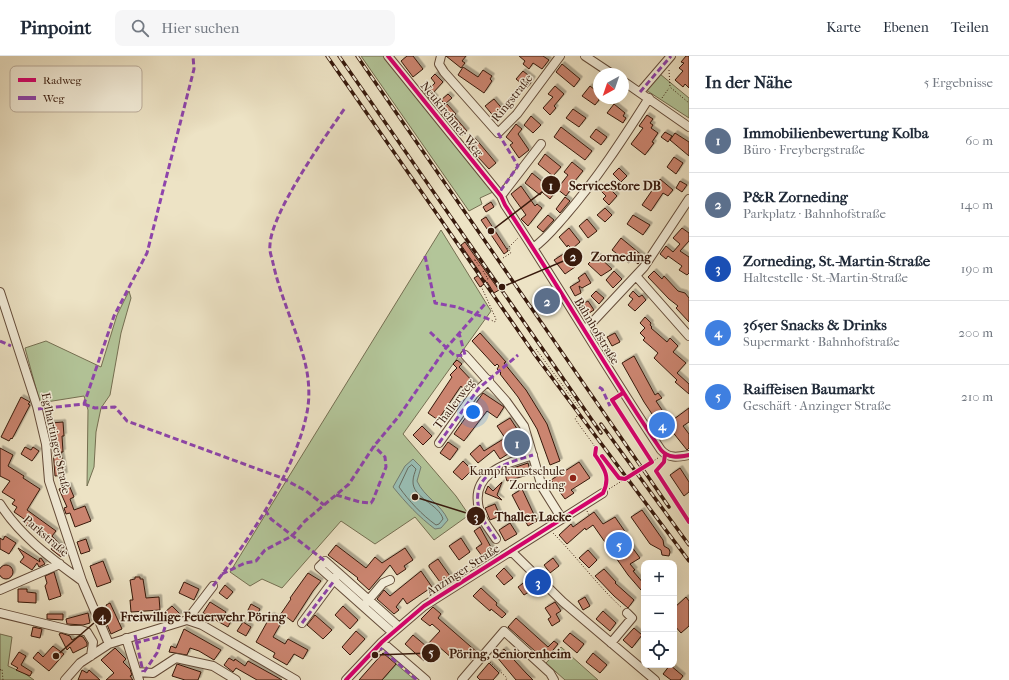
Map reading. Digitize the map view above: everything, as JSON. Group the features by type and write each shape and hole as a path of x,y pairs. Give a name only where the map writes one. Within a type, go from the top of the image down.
{"street":[{"name":"Neukirchner Weg","path":"388,56 501,196"},
{"name":"Ringstraße","path":"441,56 439,64 444,72 498,133 517,114 560,56"},
{"path":"585,56 603,68"},
{"path":"640,92 670,58"},
{"path":"629,85 689,127"},
{"path":"533,248 545,240 581,198 613,155 648,98"},
{"path":"501,196 541,144"},
{"name":"Bahnhofstraße","path":"501,196 505,205 585,330 623,393 661,450 665,454 673,457 689,455"},
{"path":"585,330 636,276 658,248 689,199"},
{"path":"636,276 689,336"},
{"name":"Eglhartinger Straße","path":"0,292 33,389 46,444 50,481 82,581 109,644"},
{"path":"465,355 489,380 524,426 542,487 562,519"},
{"name":"Thallerweg","path":"439,443 474,394 489,380"},
{"path":"496,539 482,517 478,505 478,492 490,472 508,462 533,455"},
{"name":"Anzinger Straße","path":"346,680 395,629 424,606 603,492"},
{"name":"Parkstraße","path":"0,504 11,521 24,535 82,581"},
{"path":"511,551 563,602 655,680"},
{"path":"0,590 60,564"},
{"path":"302,623 337,577 395,629"},
{"path":"366,603 383,583 390,580"},
{"path":"187,620 213,586"},
{"path":"0,613 70,630 81,630 87,632 92,642 91,656"},
{"path":"611,643 632,618 627,614"},
{"path":"65,680 80,663 109,644 187,620 202,625 296,680"},
{"path":"462,680 487,654 504,631 541,660 554,680"},
{"path":"126,638 138,676 153,673 176,658 212,666 236,680"},
{"path":"382,642 426,680"}],"path":[{"path":"659,102 670,87 670,58"},
{"path":"670,87 689,103"},
{"path":"504,258 511,253 508,249 517,238"},
{"path":"472,262 477,258"},
{"path":"475,260 480,267"},
{"path":"483,271 488,279"},
{"path":"485,281 490,277"},
{"path":"481,286 496,320 494,322 491,320"},
{"path":"536,349 580,409"},
{"path":"577,416 575,419 596,448"},
{"path":"652,462 661,457"},
{"path":"612,488 625,479"},
{"path":"548,528 572,553 605,593 627,614"},
{"path":"487,654 509,680"},
{"path":"0,670 2,669 3,680"}],"green space":[{"path":"361,56 385,56 493,192 480,198 482,204 469,211"},
{"path":"660,74 689,98 689,118 646,90"},
{"path":"441,230 491,311 403,434 456,496 469,515 434,540 415,517 375,544 341,521 282,588 262,579 250,586 230,572"},
{"path":"129,291 131,298 121,333 110,395 101,408 96,432 94,467 87,486 88,410 84,396 40,403 25,348 46,341 101,367 117,315"},
{"path":"0,634 12,637 8,666 24,673 34,680 0,680"},
{"path":"561,647 598,680 565,680 546,663"},
{"path":"396,664 415,680 382,680"}],"water":[{"path":"413,459 421,467 417,481 420,487 441,509 448,520 441,528 435,529 424,520 393,487 405,466"}],"building":[{"path":"407,56 413,56 423,69 413,77 401,61"},
{"path":"446,56 466,56 462,61 465,63 461,68"},
{"path":"519,56 543,56 549,60 542,69 533,63 529,69 523,64 525,61"},
{"path":"686,56 689,56 689,88 685,84 683,87 675,80 683,71 679,68 684,63 681,62"},
{"path":"562,64 580,79 574,87 556,72"},
{"path":"463,67 478,77 483,70 492,76 490,79 492,81 484,93 458,75"},
{"path":"523,71 533,79 527,88 516,79"},
{"path":"435,74 443,82 432,94 436,98 432,102 425,93 435,83 431,78"},
{"path":"555,86 564,94 554,106 556,108 550,115 543,108 553,97 548,94"},
{"path":"590,86 593,88 593,104 582,96"},
{"path":"448,94 452,98 445,104 441,100"},
{"path":"494,99 505,112 496,119 485,106"},
{"path":"447,104 456,114 454,116 467,131 461,136 440,111"},
{"path":"614,104 625,113 623,116 626,118 623,123 607,113"},
{"path":"573,109 586,118 579,127 566,118"},
{"path":"647,115 653,119 650,123 653,125 651,128 658,133 652,142 654,143 645,155 631,144 643,128 639,126"},
{"path":"531,116 541,125 533,133 524,125"},
{"path":"516,124 522,129 518,134 529,150 519,158 510,145 513,143 506,137"},
{"path":"561,127 592,151 585,160 554,137"},
{"path":"596,129 607,137 601,145 590,137"},
{"path":"665,132 672,136 668,142 661,137"},
{"path":"675,133 689,142 689,156 670,140"},
{"path":"475,138 496,163 489,169 467,145"},
{"path":"545,154 561,167 553,176 538,164"},
{"path":"674,157 683,163 676,174 667,167"},
{"path":"572,162 583,171 570,187 572,188 566,196 557,189 568,175 564,172"},
{"path":"619,168 627,176 621,182 613,174"},
{"path":"532,173 555,192 550,199 542,192 540,195 525,183"},
{"path":"660,179 673,190 668,196 663,193 651,211 642,205"},
{"path":"680,181 687,185 682,192 676,188"},
{"path":"606,185 617,196 609,205 603,199 606,196 601,191"},
{"path":"521,186 535,206 537,204 542,208 528,226 521,219 526,215 511,194"},
{"path":"565,197 570,201 560,213 556,209"},
{"path":"491,202 494,207 486,212 483,207"},
{"path":"605,208 612,215 605,222 597,215"},
{"path":"548,215 554,220 543,232 537,227"},
{"path":"633,215 650,225 643,235 627,224"},
{"path":"486,217 508,251 504,254 481,220"},
{"path":"587,219 597,231 588,238 579,226"},
{"path":"569,228 580,242 572,249 568,245 567,247 559,237"},
{"path":"682,228 689,233 689,241 680,251 689,257 689,273 687,275 679,270 682,266 668,256 666,259 660,254 666,246 673,252 680,244 673,238"},
{"path":"621,238 644,257 638,264 632,259 629,263 612,250"},
{"path":"465,242 499,290 494,293 487,282 480,287 474,278 481,274 461,245"},
{"path":"565,253 575,267 565,274 554,260"},
{"path":"597,255 612,269 601,276 588,264"},
{"path":"614,271 622,279 613,288 606,280"},
{"path":"654,271 662,279 664,276 678,291 685,293 689,298 689,322 676,308 678,306 669,299 648,277"},
{"path":"585,273 591,283 582,288 579,286 581,293 575,296 570,287 580,281 578,278"},
{"path":"596,291 604,298 599,304 591,296"},
{"path":"633,291 639,297 642,295 646,300 635,311 628,305 633,299 629,296"},
{"path":"588,301 594,310 586,315 581,305"},
{"path":"645,317 651,323 651,328 667,342 670,338 678,346 673,352 686,363 677,373 689,384 689,394 675,382 677,380 654,358 658,353 643,340 645,338 640,333 645,328 640,323"},
{"path":"480,333 506,362 504,363 526,390 547,424 560,461 550,465 537,429 518,397 500,374 501,373 497,369 499,366 497,364 495,366 472,341"},
{"path":"615,333 620,342 612,346 607,337"},
{"path":"634,356 655,395 658,393 662,398 656,401 670,422 689,408 689,422 683,426 689,434 689,448 687,450 667,425 662,429 644,402 622,363"},
{"path":"457,360 462,364 459,367 476,385 471,389 467,386 463,389 461,386 438,420 428,413 452,377 450,375 457,368 453,364"},
{"path":"483,393 504,407 497,418 487,411 464,441 454,434"},
{"path":"21,397 30,402 28,404 30,405 12,439 11,438 9,441 1,437"},
{"path":"510,418 521,435 524,444 500,459 494,450 478,463 470,454 480,445 484,451 505,438 497,426"},
{"path":"63,422 63,452 61,452 65,475 55,476 51,423"},
{"path":"422,426 432,436 423,445 413,435"},
{"path":"448,442 458,449 450,460 440,453"},
{"path":"25,447 31,450 33,447 39,451 32,461 21,454"},
{"path":"0,448 13,455 8,466 24,476 23,478 40,489 27,510 56,531 52,536 66,551 61,557 51,549 53,546 25,524 27,521 14,512 17,507 12,504 15,500 2,492 10,481 0,476"},
{"path":"463,461 472,470 462,480 453,472"},
{"path":"579,462 590,478 571,490 574,493 565,499 551,480"},
{"path":"528,463 531,474 507,481 504,471"},
{"path":"680,468 689,482 689,492 684,496 670,475"},
{"path":"502,482 497,495 502,500 485,493 488,486 493,491"},
{"path":"69,485 74,497 70,499 74,510 85,506 91,521 75,527 70,513 66,514 64,508 67,507 59,489"},
{"path":"522,489 537,521 528,526 512,495"},
{"path":"495,504 500,516 490,520 485,508"},
{"path":"642,510 663,540 664,546 669,549 669,556 662,555 661,550 650,544 631,517"},
{"path":"594,512 603,524 615,517 626,533 623,535 640,558 630,564 635,570 633,571 641,580 641,590 628,575 593,525 586,530 585,528 567,544 559,535 571,524 573,527"},
{"path":"510,523 517,534 505,541 499,530"},
{"path":"480,527 492,549 482,556 476,548 482,544 474,531"},
{"path":"5,536 16,543 9,554 0,549 0,538 3,540"},
{"path":"461,538 470,552 459,560 449,546"},
{"path":"86,539 90,551 81,554 77,542"},
{"path":"336,545 366,568 375,557 382,563 405,548 413,560 404,566 406,569 397,575 390,565 369,590 357,579 358,578 328,555"},
{"path":"18,548 40,562 39,559 41,558 45,564 39,567 37,563 32,570 20,562 24,557"},
{"path":"588,550 597,560 589,568 579,558"},
{"path":"553,558 559,566 550,573 544,565"},
{"path":"438,559 450,576 440,582 429,567 429,565"},
{"path":"103,561 111,582 97,587 90,566"},
{"path":"3,565 9,565 13,569 13,575 9,579 3,579 -1,575 -1,569"},
{"path":"504,568 513,578 504,585 496,576"},
{"path":"604,569 616,582 615,583 634,600 628,608 595,576"},
{"path":"421,571 432,587 407,604 403,598 396,607 399,610 394,614 377,599 384,590 390,596"},
{"path":"54,572 61,596 49,600 45,586 47,583 45,576"},
{"path":"308,573 321,581 293,622 285,616 273,637 285,644 288,639 308,650 303,659 294,654 287,665 273,657 275,653 256,642 271,615 278,618"},
{"path":"135,577 140,577 140,579 143,579 146,598 159,597 160,610 131,612 130,600 133,600 130,580 135,579"},
{"path":"526,581 532,590 524,595 518,587"},
{"path":"184,582 199,589 194,600 179,593"},
{"path":"225,585 233,592 227,599 219,593"},
{"path":"481,588 506,614 502,618 491,609 490,611 473,596"},
{"path":"18,589 27,589 27,592 36,593 36,603 18,602"},
{"path":"585,597 590,606 583,610 578,601"},
{"path":"686,597 689,601 689,626 681,633 677,628 677,605"},
{"path":"210,602 226,612 223,616 231,621 228,627 203,613"},
{"path":"555,602 561,611 556,614 560,621 552,626 548,619 551,617 545,608"},
{"path":"110,603 122,629 111,634 106,622 112,619 104,619 103,615 109,612 106,605"},
{"path":"251,604 260,609 256,617 247,612"},
{"path":"172,606 181,615 171,619 165,612"},
{"path":"343,606 358,620 350,629 335,615"},
{"path":"433,607 441,614 438,618 478,653 471,660 460,651 453,659 438,646 424,661 405,644 413,635 426,646 440,631 432,624 430,626 421,619"},
{"path":"603,611 616,623 610,631 596,619"},
{"path":"88,613 90,623 83,625 67,624 66,619"},
{"path":"47,614 63,614 63,620 47,619"},
{"path":"315,615 332,630 323,639 307,625"},
{"path":"516,618 548,647 554,641 558,644 545,660 508,627"},
{"path":"243,622 251,627 246,636 237,631"},
{"path":"33,627 42,629 40,638 31,636"},
{"path":"634,628 641,634 632,648 623,640"},
{"path":"184,629 221,650 214,660 199,651 190,648 187,655 169,652 171,646 176,648"},
{"path":"356,631 365,639 350,655 342,647"},
{"path":"61,633 70,636 72,640 80,636 83,637 87,643 87,646 73,653 70,647 67,650 59,634"},
{"path":"570,633 584,644 577,653 563,641"},
{"path":"53,646 64,654 49,671 33,658 38,652 43,657"},
{"path":"115,648 126,659 123,662 130,669 132,675 130,676 133,680 106,680 114,673 101,660"},
{"path":"504,649 533,680 516,680 496,656"},
{"path":"19,652 26,656 21,665 32,672 30,676 16,670 18,668 11,664"},
{"path":"383,653 396,664 382,680 359,680"},
{"path":"593,653 607,665 600,673 586,662"},
{"path":"229,658 234,661 235,659 245,666 248,661 282,680 257,680 236,668 233,672 224,665"},
{"path":"489,663 499,673 493,680 480,680 477,677"},
{"path":"177,664 201,672 198,680 185,680 172,676"},
{"path":"668,668 674,668 683,676 680,680 671,680 663,674"},
{"path":"82,670 87,673 89,670 100,680 78,680"}],"railway":[{"path":"327,56 535,355 689,561"},
{"path":"339,56 601,433"},
{"path":"357,56 669,507"},
{"path":"601,424 689,545"}],"marked path":[{"path":"38,409 84,404 114,316 147,253 194,69 193,56"},
{"path":"640,92 671,56"},
{"path":"213,586 255,528 281,483 300,438 306,417 309,394 307,370 276,275 270,252 270,245 279,214 289,195 300,175 345,108"},
{"path":"498,133 518,166 501,190 501,196"},
{"path":"425,256 435,303 457,307 491,320"},
{"path":"222,574 245,563 256,561 265,550 292,536 305,521 349,484 374,446 399,416 446,348 485,304"},
{"path":"430,332 455,356 465,355 459,333"},
{"path":"0,341 11,346"},
{"path":"439,443 479,388 518,355"},
{"path":"599,387 602,389 610,406"},
{"path":"84,404 95,408 115,407 127,421 282,478 306,491 324,505"},
{"path":"336,495 360,502 371,503 386,467 385,457 374,446"},
{"path":"496,539 481,515 478,501 479,490 483,481 490,473 499,467 533,455"},
{"path":"265,510 271,519 325,561"},
{"path":"302,623 334,581"},
{"path":"144,672 157,653 165,627"},
{"path":"135,635 143,672"},
{"path":"135,643 163,636 162,639"},
{"path":"378,646 417,680"}],"cycle path":[{"path":"388,56 501,196 505,205 661,450 670,456 677,457 689,455"},
{"path":"602,456 619,478 625,479 652,462 612,400 623,393"},
{"path":"346,680 382,642 424,606 603,493 606,477 604,469 595,455 596,448"},
{"path":"665,454 664,462 656,471 689,522"}],"place":[{"name":"ServiceStore DB","path":"491,231"},
{"name":"Zorneding","path":"502,287"},
{"name":"P&R Zorneding","path":"547,301"},
{"name":"365er Snacks & Drinks","path":"662,425"},
{"name":"Immobilienbewertung Kolba","path":"517,443"},
{"name":"Kampfkunstschule Zorneding","path":"573,478"},
{"name":"Thaller Lacke","path":"415,497"},
{"name":"Raiffeisen Baumarkt","path":"619,545"},
{"name":"Zorneding, St.-Martin-Straße","path":"538,582"},
{"name":"Pöring, Seniorenheim","path":"375,655"},
{"name":"Freiwillige Feuerwehr Pöring","path":"56,656"}]}
